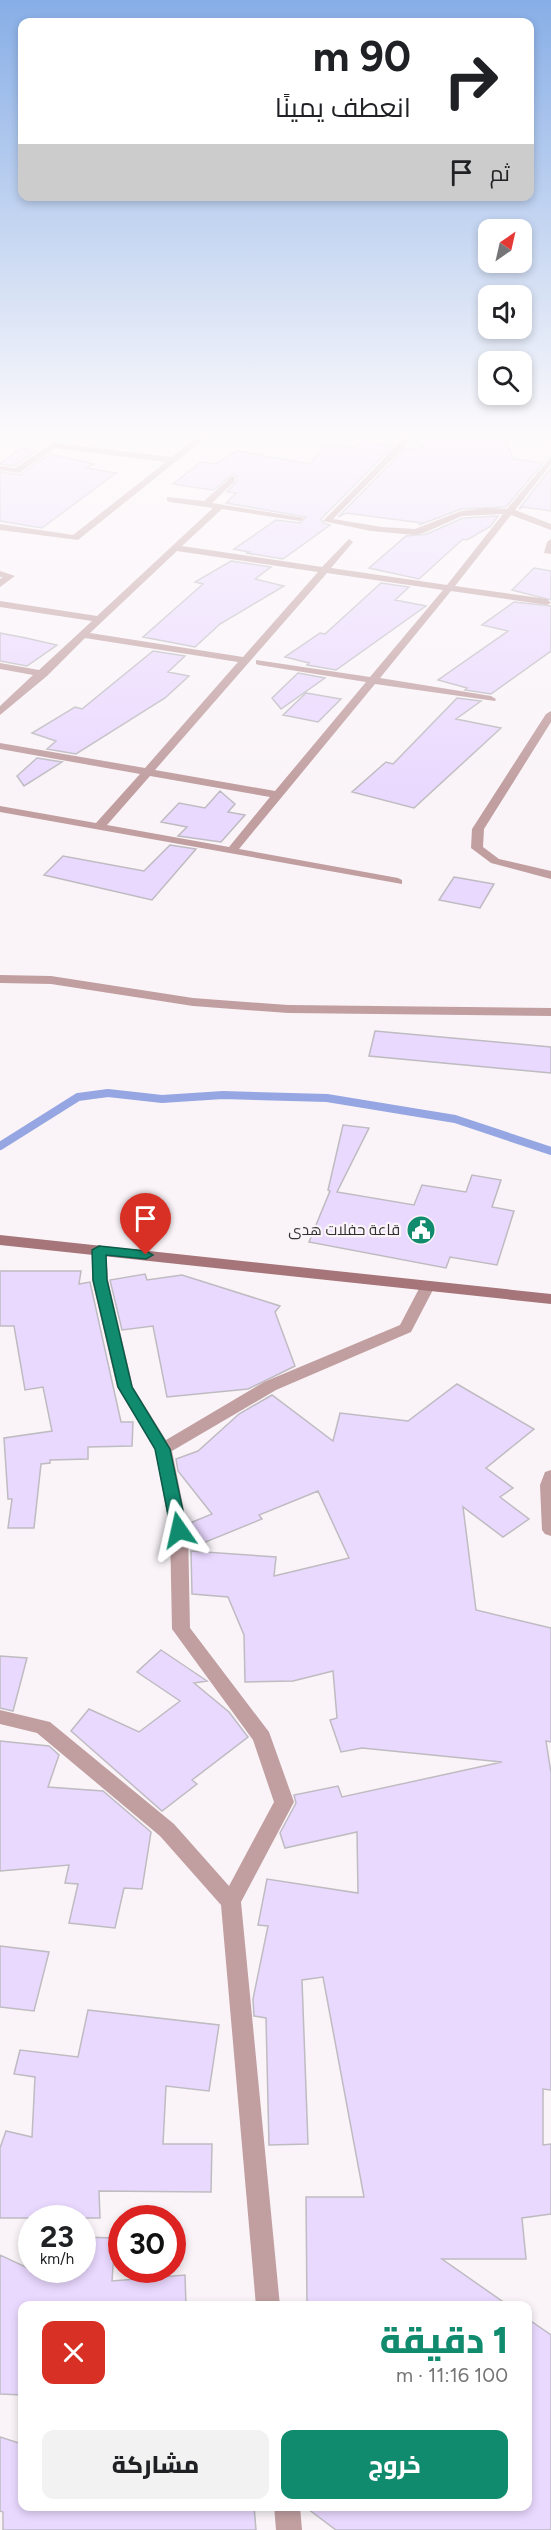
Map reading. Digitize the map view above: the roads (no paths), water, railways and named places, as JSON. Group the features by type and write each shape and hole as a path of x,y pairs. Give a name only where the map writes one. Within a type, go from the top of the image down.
{"street":[{"path":"0,712 171,553"},
{"path":"210,553 548,602"},
{"path":"99,827 339,553"},
{"path":"231,852 476,553"},
{"path":"0,574 10,576 0,584"},
{"path":"0,604 100,619"},
{"path":"84,635 244,660"},
{"path":"259,662 491,699"},
{"path":"0,666 43,674"},
{"path":"551,714 478,829 477,848 495,861 551,875"},
{"path":"0,746 277,795"},
{"path":"0,809 398,882"},
{"path":"0,980 51,980 193,1002 288,1009 551,1012"},
{"path":"0,1240 551,1299"},
{"path":"99,1250 100,1280 125,1387 163,1449 179,1530 182,1629 262,1737 284,1802 231,1902 268,2301"},
{"path":"163,1449 270,1386 406,1328 427,1286"},
{"path":"551,1476 548,1485 551,1530"},
{"path":"0,1717 43,1727 167,1830 231,1902"},
{"path":"287,2511 289,2530"}],"waterway":[{"path":"0,1146 78,1097 108,1093 162,1099 223,1095 327,1098 455,1119 551,1151"}],"place":[{"name":"قاعة حفلات هدى","path":"421,1230"}]}
